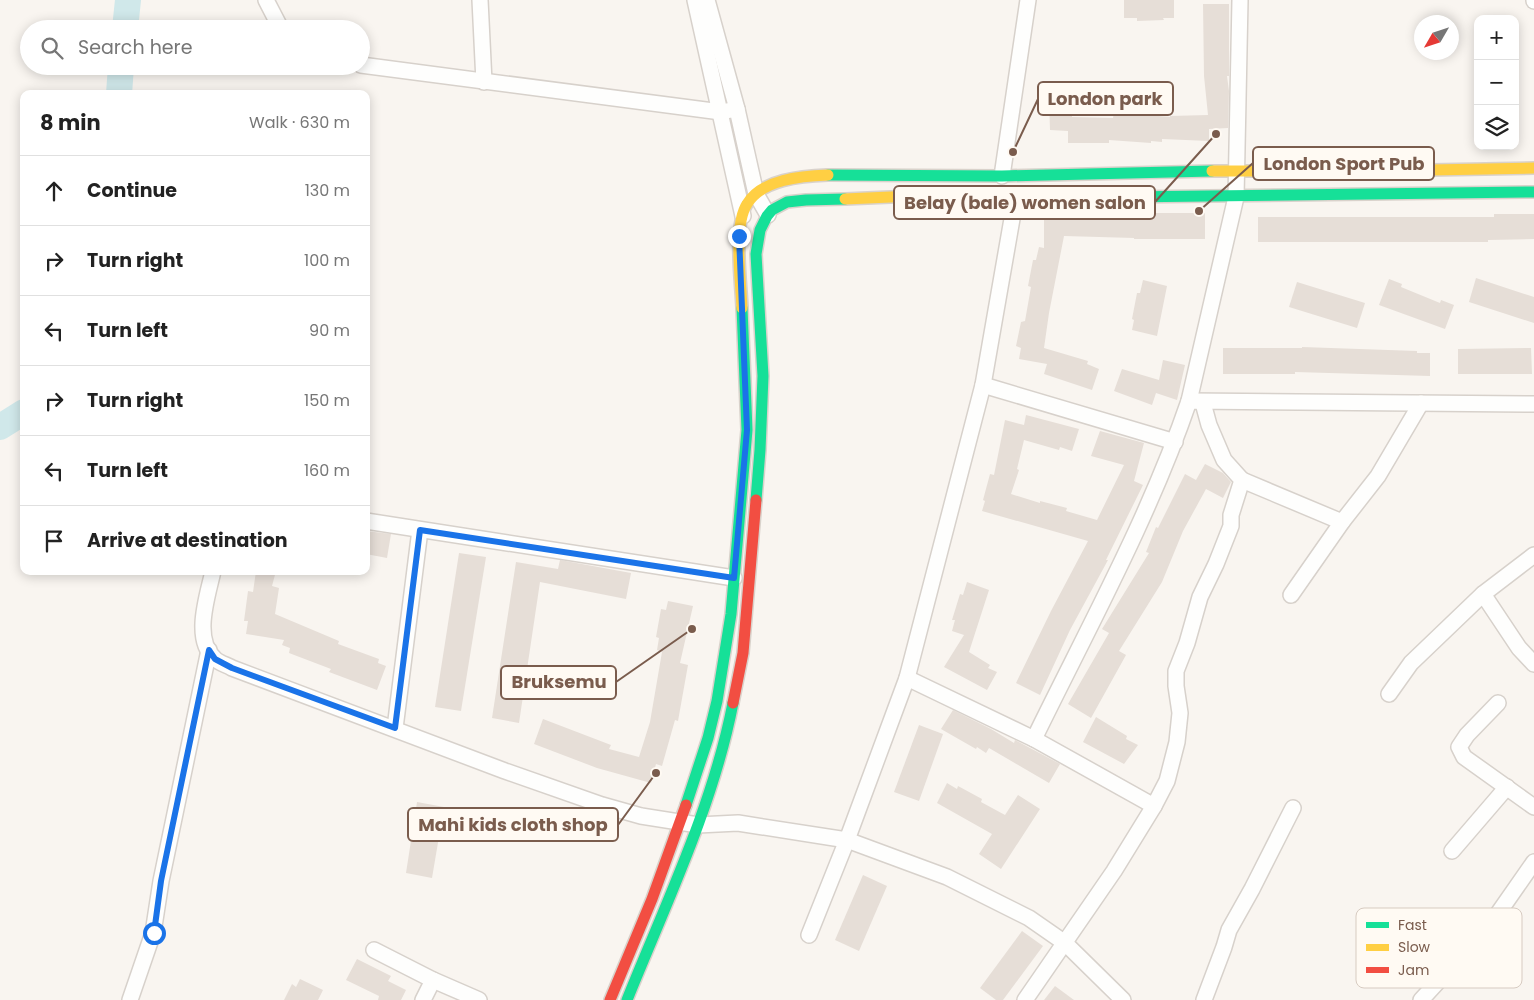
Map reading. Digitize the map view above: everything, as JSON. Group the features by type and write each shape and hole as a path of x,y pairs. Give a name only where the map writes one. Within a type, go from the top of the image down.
{"main road":[{"path":"610,1000 652,899 680,822 708,738 717,701 731,614 747,430 739,236 742,215 747,203 756,194 770,185 792,178 817,176 1002,176 1237,170 1376,171 1534,168"},
{"path":"627,1000 698,825 726,739 743,653 760,450 762,376 756,254 757,236 768,214 777,206 786,202 873,196 1236,197 1534,192"}],"street":[{"path":"266,0 276,20"},
{"path":"480,0 484,82"},
{"path":"694,0 742,215 757,236"},
{"path":"707,0 738,109 756,194 768,214"},
{"path":"1002,176 1028,0"},
{"path":"1034,739 1134,535 1175,442 1196,402 1236,197 1240,0"},
{"path":"370,66 720,112 738,109"},
{"path":"809,935 847,840 907,678 983,385 1016,196"},
{"path":"983,385 1175,442"},
{"path":"1196,402 1534,404"},
{"path":"1196,402 1210,425 1224,460 1242,480 1342,522"},
{"path":"1291,595 1342,522 1378,476 1421,404"},
{"path":"1024,1000 1114,871 1167,781 1177,742 1180,713 1176,671 1188,643 1200,597 1231,526 1231,516 1242,480"},
{"path":"370,523 734,578"},
{"path":"395,728 420,530"},
{"path":"1388,694 1411,663 1483,594 1534,555"},
{"path":"212,575 202,623 209,650 215,659 232,668 505,771 602,805 641,816 698,825 738,823 847,840 947,877 1029,918 1064,943 1123,1000"},
{"path":"1483,594 1519,648 1534,664"},
{"path":"130,1000 154,933 161,881 209,650"},
{"path":"907,678 1034,739 1154,806"},
{"path":"1498,703 1467,735 1459,747 1464,757 1534,807"},
{"path":"1452,851 1507,787"},
{"path":"1204,1000 1229,930 1252,889 1292,808"},
{"path":"1502,908 1534,862"},
{"path":"374,950 433,980 480,1000"},
{"path":"423,1000 433,980"},
{"path":"1422,1000 1433,988"}],"building":[{"path":"1124,0 1174,0 1174,18 1137,21 1137,18 1124,18"},
{"path":"1203,4 1229,4 1228,128 1209,129 1209,141 1162,139 1162,142 1151,141 1151,143 1109,140 1109,143 1068,143 1068,131 1050,130 1049,98 1072,98 1072,117 1113,118 1114,112 1170,117 1208,115 1204,76"},
{"path":"1044,210 1115,211 1115,213 1205,213 1205,239 1134,239 1064,236 1044,348 1088,361 1087,364 1099,369 1092,390 1044,374 1047,364 1019,359 1021,348 1016,346 1021,322 1025,321 1031,287 1028,286 1033,260 1036,260 1039,247 1044,248"},
{"path":"1494,214 1534,214 1534,239 1488,240 1488,242 1258,242 1258,217 1494,217"},
{"path":"1476,278 1534,297 1534,323 1469,302"},
{"path":"1389,279 1402,284 1401,287 1440,303 1441,300 1454,305 1445,329 1379,305"},
{"path":"1143,280 1167,286 1157,336 1132,330 1137,293 1140,293"},
{"path":"1297,282 1365,303 1357,328 1289,307"},
{"path":"1302,347 1430,353 1430,376 1295,372 1295,374 1223,374 1223,348"},
{"path":"1531,348 1532,374 1458,374 1458,349"},
{"path":"1163,360 1185,365 1177,400 1156,393 1152,405 1114,391 1122,369 1159,380"},
{"path":"1026,415 1079,429 1072,451 1060,447 1059,450 1024,440 1017,469 1019,470 1011,494 1040,503 1040,501 1067,508 1066,511 1097,520 1124,465 1091,456 1100,431 1144,443 1134,481 1143,485 1106,560 1108,560 1070,630 1040,695 1016,683 1088,541 982,511 990,474 994,475 1005,420 1024,425"},
{"path":"1205,464 1223,473 1231,482 1223,498 1206,489 1183,531 1162,582 1119,651 1126,655 1091,718 1068,704 1109,633 1102,629 1149,553 1146,552 1156,527 1158,528 1185,474 1196,480"},
{"path":"370,531 391,534 387,558 370,555"},
{"path":"459,553 486,557 461,711 435,707"},
{"path":"560,560 631,573 626,599 540,582 519,723 492,718 516,562 558,569"},
{"path":"255,575 275,575 272,586 279,588 275,614 339,641 338,644 379,659 378,663 386,666 377,690 329,672 331,669 289,653 290,648 282,645 284,640 246,634 248,621 244,621 248,591 253,592"},
{"path":"967,582 989,590 969,652 990,665 988,668 997,672 987,690 944,667 964,635 952,631 955,620 952,620 960,594 963,595"},
{"path":"668,601 693,606 680,663 688,665 678,721 675,720 662,766 656,764 651,783 597,768 534,744 543,719 611,745 609,749 639,757 650,722 662,652 657,650 659,638 656,637 661,609 666,610"},
{"path":"953,710 1014,743 1015,740 1060,764 1049,783 989,748 986,753 941,729"},
{"path":"1096,717 1127,736 1126,739 1138,745 1124,764 1083,742"},
{"path":"919,725 943,734 919,801 894,792"},
{"path":"947,783 957,789 958,786 982,799 981,802 1005,815 1018,795 1040,809 1001,869 979,854 992,834 937,803"},
{"path":"417,802 444,807 432,878 406,873"},
{"path":"863,875 887,886 859,951 835,940"},
{"path":"1022,931 1043,946 1003,1000 996,1000 980,988"},
{"path":"357,959 391,976 388,981 406,990 401,1000 378,1000 379,996 346,980"},
{"path":"300,979 323,990 318,1000 284,1000 292,984 296,987"},
{"path":"1055,986 1074,1000 1044,1000"}],"waterway":[{"path":"126,20 128,0"},
{"path":"119,90 120,75"},
{"path":"0,427 20,414"}],"traffic: fast":[{"path":"828,175 1002,176 1212,171"},
{"path":"1123,197 1534,192"},
{"path":"756,500 763,376 756,254 760,230 772,210 787,202 845,199"},
{"path":"686,805 708,738 717,701 731,614 747,430 742,308"},
{"path":"627,1000 701,817 724,741 733,703"}],"traffic: slow":[{"path":"1212,171 1376,171 1534,168"},
{"path":"742,308 739,239 740,226 747,204 762,189 783,180 828,175"},
{"path":"845,199 913,196 1123,197"}],"traffic: jam":[{"path":"733,703 743,653 756,500"},
{"path":"610,1000 652,899 686,805"}],"place":[{"name":"Belay (bale) women salon","path":"1216,134"},
{"name":"London park","path":"1013,152"},
{"name":"London Sport Pub","path":"1199,211"},
{"name":"Bruksemu","path":"692,629"},
{"name":"Mahi kids cloth shop","path":"656,773"}],"route":[{"path":"154,933 161,881 209,650 215,659 232,668 395,728 420,530 734,578 747,430 739,236"}]}
